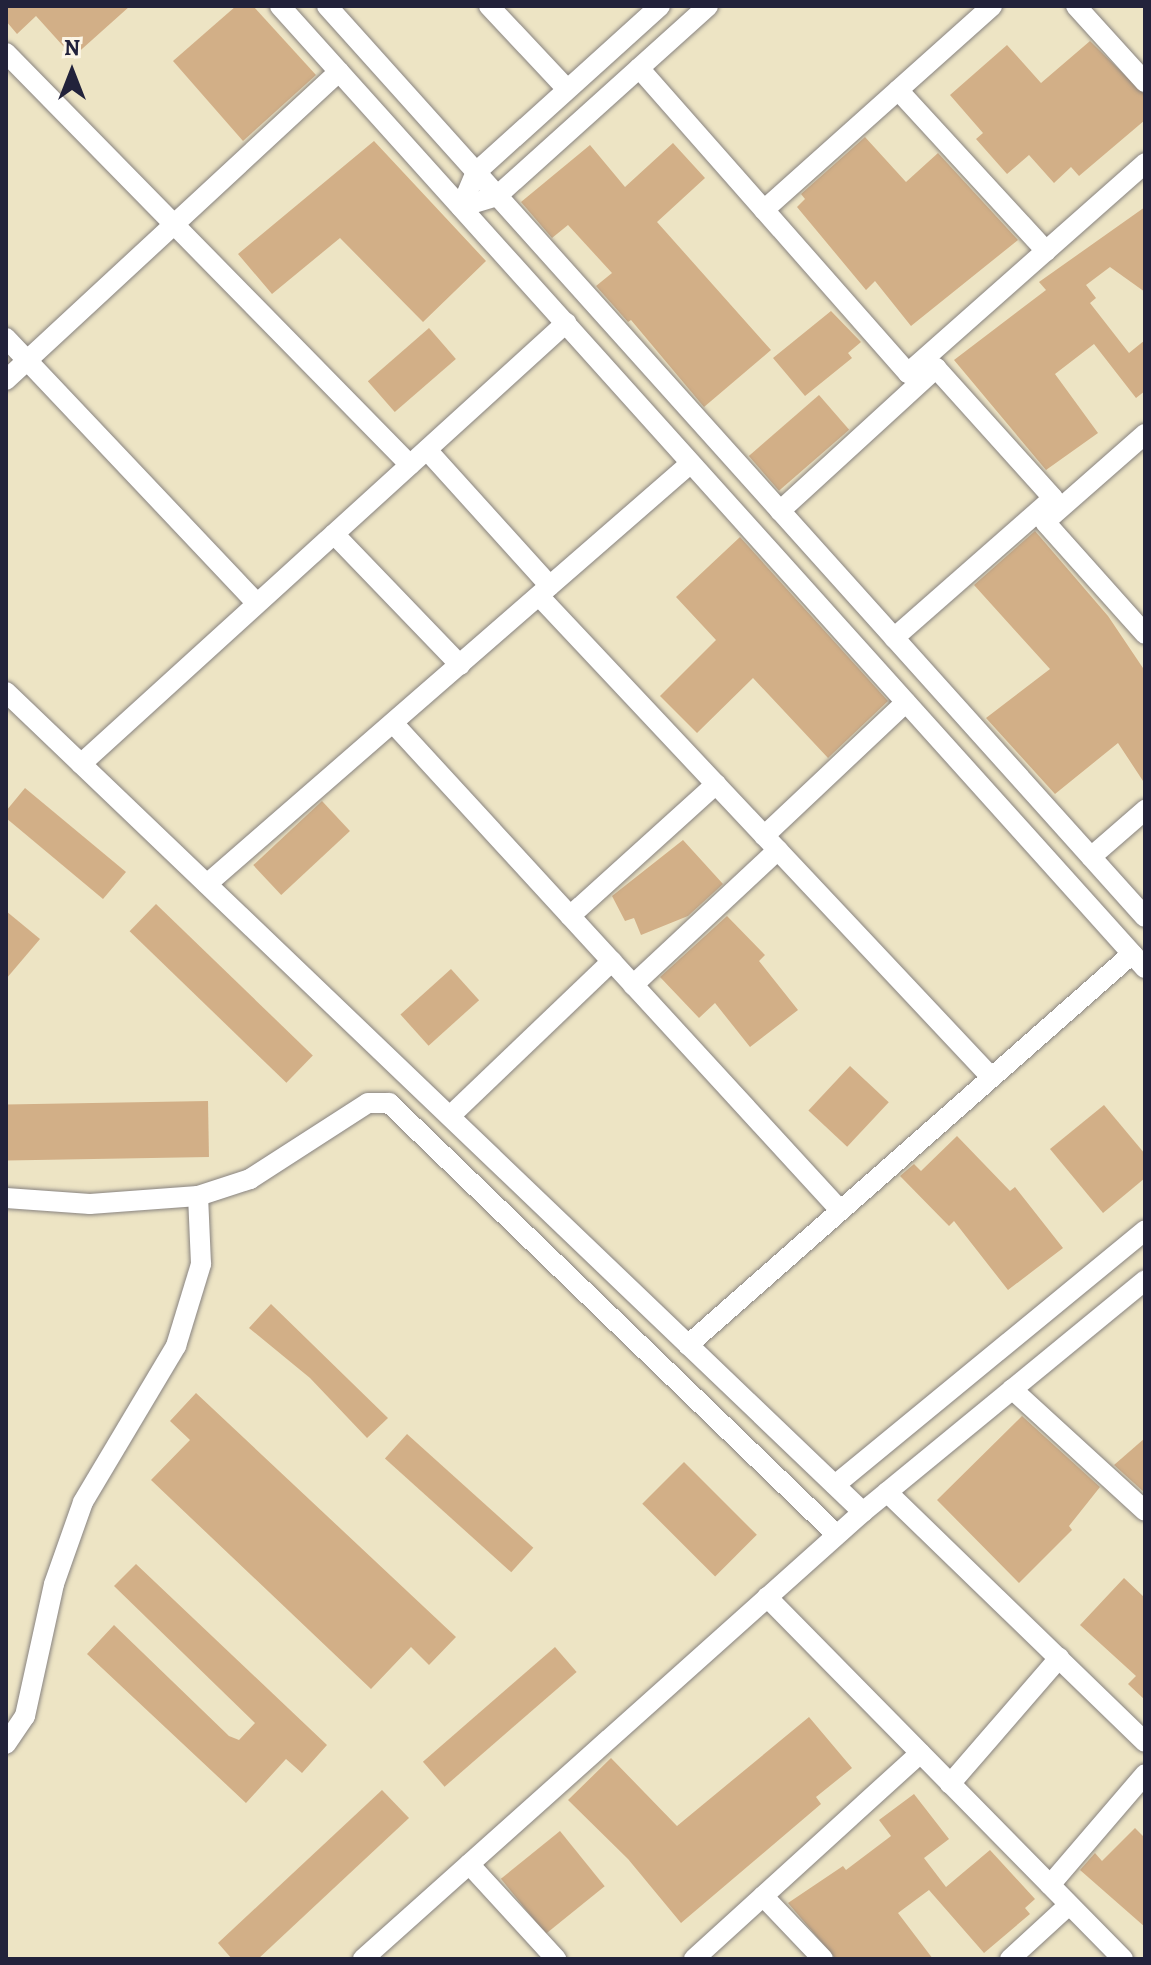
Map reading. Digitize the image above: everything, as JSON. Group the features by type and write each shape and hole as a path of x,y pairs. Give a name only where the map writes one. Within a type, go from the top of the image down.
{"street":[{"path":"280,6 1139,961 992,1078 688,1345"},
{"path":"327,6 1145,917"},
{"path":"489,6 567,89"},
{"path":"461,207 476,172 660,6"},
{"path":"461,207 497,196 708,6"},
{"path":"764,210 992,6"},
{"path":"1076,6 1145,82"},
{"path":"6,53 410,465"},
{"path":"639,68 908,373"},
{"path":"6,380 339,72"},
{"path":"898,90 1046,251"},
{"path":"908,373 1145,163"},
{"path":"81,764 566,323"},
{"path":"6,338 257,603"},
{"path":"780,511 936,368"},
{"path":"908,373 936,368"},
{"path":"936,368 1053,498"},
{"path":"1045,522 1145,434"},
{"path":"427,450 544,591 716,784 992,1078"},
{"path":"207,884 691,463"},
{"path":"894,638 1053,498"},
{"path":"1045,522 1053,498"},
{"path":"1045,522 1145,634"},
{"path":"334,534 460,665"},
{"path":"6,692 863,1512"},
{"path":"633,985 906,702"},
{"path":"393,723 841,1211"},
{"path":"570,916 716,784"},
{"path":"1091,857 1145,810"},
{"path":"450,1116 612,961"},
{"path":"6,1198 90,1204 198,1196 250,1179 368,1103 389,1103 837,1535"},
{"path":"6,1744 25,1716 54,1584 83,1502 176,1346 201,1264 198,1196"},
{"path":"835,1485 1145,1230"},
{"path":"363,1959 863,1512 1145,1280"},
{"path":"1012,1389 1145,1511"},
{"path":"887,1492 1145,1742"},
{"path":"767,1597 1123,1959"},
{"path":"950,1784 1059,1658"},
{"path":"695,1958 920,1753"},
{"path":"1050,1885 1145,1774"},
{"path":"469,1864 556,1959"},
{"path":"763,1896 823,1959"},
{"path":"1010,1959 1069,1905"}],"building":[{"path":"6,6 130,6 73,57 36,16 17,34 6,21"},
{"path":"236,6 253,6 316,75 243,141 173,61"},
{"path":"1090,41 1145,95 1145,120 1079,176 1071,167 1054,183 1029,155 1007,174 976,139 983,133 950,95 1007,45 1041,83"},
{"path":"865,137 906,182 938,153 1018,240 911,326 875,281 866,290 797,207 805,199 801,194"},
{"path":"374,141 486,261 423,322 340,238 272,294 238,254"},
{"path":"673,143 705,178 657,222 771,350 704,407 631,320 628,322 596,286 612,273 568,225 552,238 521,202 590,145 625,187"},
{"path":"1145,207 1145,292 1110,267 1086,285 1096,298 1090,303 1129,353 1145,340 1145,391 1136,398 1094,344 1055,374 1098,433 1046,470 954,360 1046,290 1039,282"},
{"path":"831,311 861,342 848,353 852,358 805,396 773,358"},
{"path":"429,328 456,359 395,412 368,381"},
{"path":"819,395 849,430 779,491 749,456"},
{"path":"1035,531 1108,616 1145,671 1145,784 1118,743 1055,794 986,718 1050,669 974,585"},
{"path":"740,537 888,701 828,758 753,678 697,733 660,696 716,640 676,597"},
{"path":"25,788 126,872 103,899 6,818 6,811"},
{"path":"322,801 350,831 281,895 253,865"},
{"path":"683,840 723,884 688,916 641,935 634,918 625,921 612,896"},
{"path":"156,904 313,1055 286,1083 130,931"},
{"path":"6,911 40,939 6,979"},
{"path":"727,916 765,955 759,961 798,1010 750,1047 715,1003 699,1018 660,977"},
{"path":"451,969 479,1000 429,1046 400,1015"},
{"path":"850,1066 889,1102 847,1147 808,1111"},
{"path":"208,1101 209,1157 7,1161 6,1105"},
{"path":"1104,1105 1145,1154 1145,1178 1103,1213 1050,1149"},
{"path":"957,1136 1010,1191 1015,1187 1063,1248 1008,1290 954,1221 949,1226 900,1176 914,1164 921,1171"},
{"path":"271,1304 388,1418 367,1438 310,1378 249,1328"},
{"path":"196,1393 456,1637 429,1665 411,1647 371,1689 151,1480 190,1440 170,1421"},
{"path":"1022,1416 1100,1487 1069,1526 1072,1530 1019,1583 937,1500"},
{"path":"407,1434 533,1548 511,1572 385,1459"},
{"path":"1145,1438 1145,1493 1114,1465"},
{"path":"684,1462 757,1535 715,1577 642,1504"},
{"path":"136,1564 327,1745 302,1773 286,1759 246,1803 87,1654 114,1625 229,1736 239,1740 255,1723 114,1586"},
{"path":"1124,1578 1145,1598 1145,1700 1128,1684 1136,1676 1080,1625"},
{"path":"555,1647 577,1672 445,1787 423,1762"},
{"path":"809,1717 852,1768 816,1797 821,1804 681,1923 628,1859 568,1800 611,1758 677,1826"},
{"path":"382,1790 409,1818 258,1959 232,1959 218,1943"},
{"path":"914,1794 949,1839 924,1858 946,1887 990,1850 1035,1899 1025,1908 1030,1914 984,1953 929,1890 898,1913 933,1959 836,1959 788,1903 843,1866 846,1870 891,1836 879,1820"},
{"path":"1135,1828 1145,1838 1145,1927 1080,1870 1095,1853 1102,1861"},
{"path":"560,1831 605,1886 546,1934 501,1879"}]}
